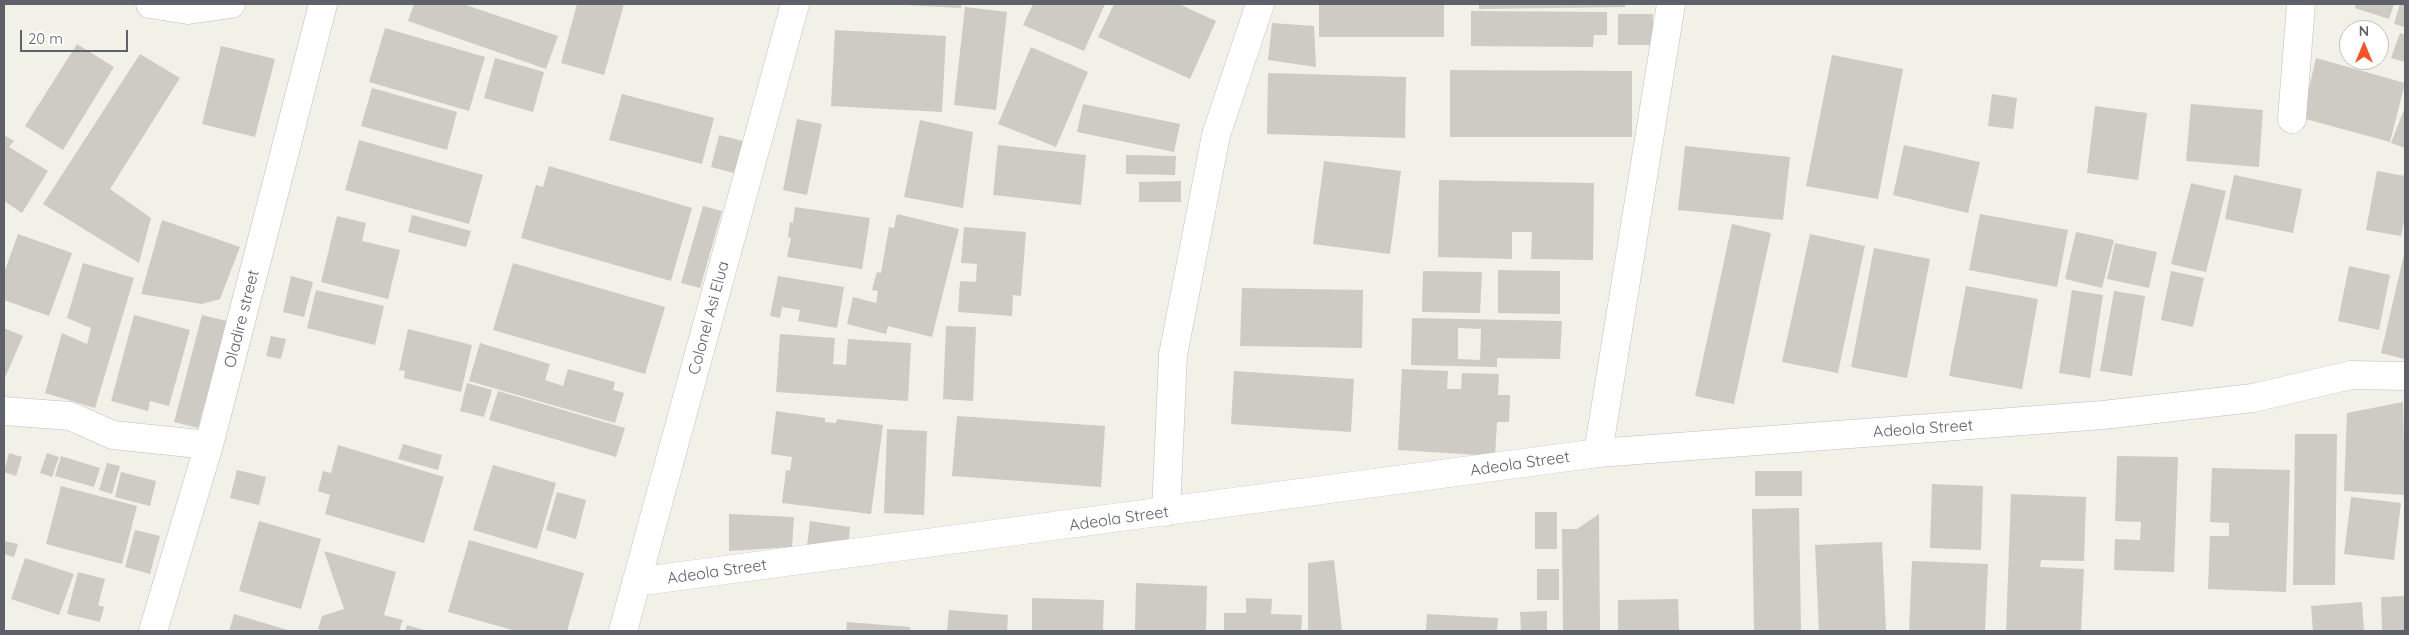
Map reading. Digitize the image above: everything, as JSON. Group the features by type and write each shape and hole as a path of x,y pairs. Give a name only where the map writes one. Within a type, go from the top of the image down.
{"street":[{"path":"150,4 188,10 231,4"},
{"name":"Oladire street","path":"153,631 209,445 323,4"},
{"name":"Colonel Asi Elua","path":"623,631 795,4"},
{"path":"1166,512 1175,345 1216,136 1260,4"},
{"path":"1598,453 1672,4"},
{"path":"2292,119 2301,4"},
{"name":"Adeola Street","path":"636,582 1598,453 2103,415 2253,398 2351,375 2405,376"},
{"path":"4,411 70,416 113,435 209,445"}],"building":[{"path":"414,4 463,4 558,36 546,69 408,21"},
{"path":"577,4 624,4 604,75 561,63"},
{"path":"961,4 961,8 904,5"},
{"path":"1033,4 1105,4 1084,51 1023,25"},
{"path":"1114,4 1179,4 1216,21 1190,79 1098,37"},
{"path":"1319,4 1444,4 1444,37 1319,37"},
{"path":"1479,4 1625,4 1625,7 1479,9"},
{"path":"2356,4 2394,4 2389,19 2355,8"},
{"path":"2400,4 2405,4 2405,27 2394,24"},
{"path":"965,7 1007,12 996,110 954,105"},
{"path":"1471,11 1607,12 1607,35 1594,35 1593,47 1471,46"},
{"path":"1618,14 1653,14 1653,45 1618,45"},
{"path":"1272,23 1314,26 1316,67 1268,60"},
{"path":"385,28 485,57 469,111 369,82"},
{"path":"835,30 946,36 942,112 831,106"},
{"path":"2400,33 2405,35 2405,62 2391,58"},
{"path":"77,44 114,67 63,150 25,126"},
{"path":"221,46 275,59 255,137 202,124"},
{"path":"1031,47 1088,72 1056,147 998,124"},
{"path":"140,54 180,78 110,189 151,218 139,263 43,204"},
{"path":"1832,55 1903,69 1878,199 1806,186"},
{"path":"495,58 544,72 533,112 484,98"},
{"path":"2316,58 2339,64 2339,70 2359,70 2405,83 2390,142 2302,118"},
{"path":"1450,70 1632,71 1632,137 1450,137"},
{"path":"1268,73 1406,77 1405,138 1267,134"},
{"path":"372,88 457,112 447,150 361,126"},
{"path":"622,94 714,118 702,164 609,140"},
{"path":"1992,94 2017,98 2013,129 1988,126"},
{"path":"1083,104 1180,124 1174,152 1077,132"},
{"path":"2191,104 2263,110 2259,167 2186,161"},
{"path":"2095,106 2147,113 2138,180 2087,173"},
{"path":"2405,107 2405,148 2391,143"},
{"path":"797,119 822,124 807,195 783,190"},
{"path":"920,120 973,132 963,208 904,197"},
{"path":"4,135 14,141 9,147 48,171 22,213 4,201"},
{"path":"719,135 743,141 734,173 711,167"},
{"path":"359,140 483,175 469,224 345,190"},
{"path":"998,145 1086,155 1081,205 993,195"},
{"path":"1904,145 1980,162 1968,213 1893,195"},
{"path":"1685,146 1790,157 1783,220 1678,210"},
{"path":"1126,155 1176,156 1175,175 1126,174"},
{"path":"1324,161 1401,171 1390,254 1313,244"},
{"path":"549,166 692,208 671,281 521,238 536,185 543,187"},
{"path":"2377,171 2405,176 2405,216 2401,236 2366,230"},
{"path":"2234,175 2302,189 2293,233 2225,219"},
{"path":"1439,180 1594,183 1593,260 1531,259 1532,232 1512,232 1512,259 1438,257"},
{"path":"1181,181 1181,202 1139,202 1139,182"},
{"path":"2191,183 2226,191 2206,272 2171,264"},
{"path":"703,206 722,211 700,288 681,283"},
{"path":"795,207 870,218 862,269 787,257 791,238 788,237 790,222 793,223"},
{"path":"897,214 959,229 932,337 888,326 886,334 847,324 853,297 876,303 878,291 872,290 877,272 881,273 889,227 894,228"},
{"path":"1980,214 2068,230 2057,287 1969,270"},
{"path":"412,215 471,231 466,247 408,232"},
{"path":"337,216 366,223 362,241 400,250 388,299 321,282"},
{"path":"162,220 240,247 220,299 202,304 141,294"},
{"path":"1732,224 1771,233 1734,404 1695,396"},
{"path":"964,227 1026,232 1021,296 1013,295 1012,316 958,312 960,281 976,282 977,264 961,263"},
{"path":"2076,232 2114,240 2102,288 2065,279"},
{"path":"18,234 72,253 49,316 4,300 4,273"},
{"path":"1810,234 1865,246 1838,373 1782,362"},
{"path":"2115,243 2157,252 2149,288 2107,279"},
{"path":"1874,248 1930,259 1907,378 1851,367"},
{"path":"2405,250 2405,359 2381,353"},
{"path":"83,263 134,278 95,408 45,393 62,333 87,344 91,328 67,318"},
{"path":"513,263 665,307 645,374 493,330"},
{"path":"2349,266 2390,275 2379,330 2338,321"},
{"path":"1498,270 1560,271 1560,314 1498,313"},
{"path":"1423,271 1482,272 1480,313 1422,312"},
{"path":"2171,271 2204,278 2193,327 2161,320"},
{"path":"291,276 313,282 304,317 283,312"},
{"path":"778,276 844,287 837,328 798,321 800,310 782,307 780,318 770,316"},
{"path":"1966,286 2038,299 2022,389 1949,376"},
{"path":"1242,288 1363,290 1362,348 1240,346"},
{"path":"316,290 384,306 375,345 307,328"},
{"path":"2072,290 2103,295 2090,378 2059,373"},
{"path":"2114,291 2145,296 2132,376 2100,371"},
{"path":"134,315 190,330 169,406 150,401 148,411 111,401"},
{"path":"202,315 227,321 198,428 174,422"},
{"path":"1412,318 1562,321 1560,359 1497,358 1497,367 1411,365","holes":["1458,328 1481,329 1480,360 1458,359"]},
{"path":"946,326 976,327 973,401 943,399"},
{"path":"4,328 23,336 4,380"},
{"path":"408,329 472,345 461,392 404,378 405,371 399,370"},
{"path":"780,334 835,338 833,364 846,365 848,339 911,343 908,401 776,392"},
{"path":"271,336 286,339 281,359 266,356"},
{"path":"480,343 550,364 545,380 563,386 568,369 615,382 613,390 624,393 615,423 469,381"},
{"path":"1402,369 1448,371 1447,389 1461,389 1462,373 1499,374 1498,395 1510,395 1509,422 1497,422 1495,456 1398,450"},
{"path":"1234,371 1354,379 1351,432 1231,424"},
{"path":"467,383 492,390 484,417 460,411"},
{"path":"498,391 625,428 616,457 489,420"},
{"path":"2403,402 2405,495 2344,491 2347,413"},
{"path":"776,411 825,418 825,422 836,423 837,419 883,425 871,514 782,503 786,470 790,471 792,457 771,454"},
{"path":"957,416 1105,426 1101,487 952,476"},
{"path":"887,429 927,431 924,515 884,513"},
{"path":"2295,434 2337,434 2335,585 2293,585"},
{"path":"403,444 442,455 438,470 398,459"},
{"path":"338,445 444,477 424,543 325,514 330,495 318,491 323,471 331,473"},
{"path":"9,453 22,457 16,476 4,472"},
{"path":"47,453 59,457 52,477 40,473"},
{"path":"61,456 100,468 94,487 55,476"},
{"path":"2117,456 2178,457 2174,572 2114,570 2115,539 2140,540 2141,522 2115,521"},
{"path":"107,463 120,466 112,494 99,490"},
{"path":"493,465 556,483 537,549 473,530"},
{"path":"2212,468 2290,470 2286,592 2208,589 2210,536 2229,536 2229,523 2210,522"},
{"path":"237,470 266,477 259,505 230,498"},
{"path":"1755,471 1802,471 1802,496 1755,496"},
{"path":"121,472 156,481 150,506 115,497"},
{"path":"1932,484 1983,486 1981,550 1930,548"},
{"path":"61,486 137,506 122,564 46,544"},
{"path":"557,492 586,500 576,539 546,530"},
{"path":"2011,494 2086,497 2084,561 2041,560 2040,567 2084,569 2081,631 2006,631"},
{"path":"2351,497 2401,503 2394,560 2344,554"},
{"path":"1799,508 1801,631 1754,631 1752,509"},
{"path":"1535,512 1557,512 1557,549 1535,549"},
{"path":"729,514 794,517 792,547 729,551"},
{"path":"1599,514 1600,631 1563,631 1562,529 1577,529"},
{"path":"259,521 321,539 301,609 239,591"},
{"path":"810,521 850,527 848,548 807,546"},
{"path":"135,530 160,536 150,574 125,567"},
{"path":"469,540 584,573 567,631 516,631 448,612"},
{"path":"4,541 18,544 14,557 4,554"},
{"path":"1882,542 1886,631 1819,631 1815,545"},
{"path":"324,551 396,572 384,615 403,620 399,631 326,631 318,629 322,616 344,609"},
{"path":"25,558 74,574 59,615 11,599"},
{"path":"1334,560 1342,631 1308,631 1308,563"},
{"path":"1912,561 1988,564 1985,631 1909,631"},
{"path":"1537,569 1559,569 1559,600 1537,600"},
{"path":"78,572 105,579 98,605 104,607 100,622 67,614"},
{"path":"1136,583 1207,586 1206,631 1135,631"},
{"path":"2405,596 2405,631 2382,631 2381,597"},
{"path":"1032,598 1104,600 1103,631 1032,631"},
{"path":"1246,598 1272,599 1271,614 1302,615 1301,631 1224,631 1224,613 1246,613"},
{"path":"1678,599 1679,631 1618,631 1618,600"},
{"path":"2362,602 2364,631 2313,631 2311,606"},
{"path":"949,610 1008,615 1007,631 947,631"},
{"path":"1547,611 1547,631 1521,631 1520,612"},
{"path":"234,614 291,631 229,631"},
{"path":"1427,614 1498,618 1497,631 1426,631"},
{"path":"847,622 910,627 910,631 846,631"},
{"path":"407,625 427,631 405,631"}]}
